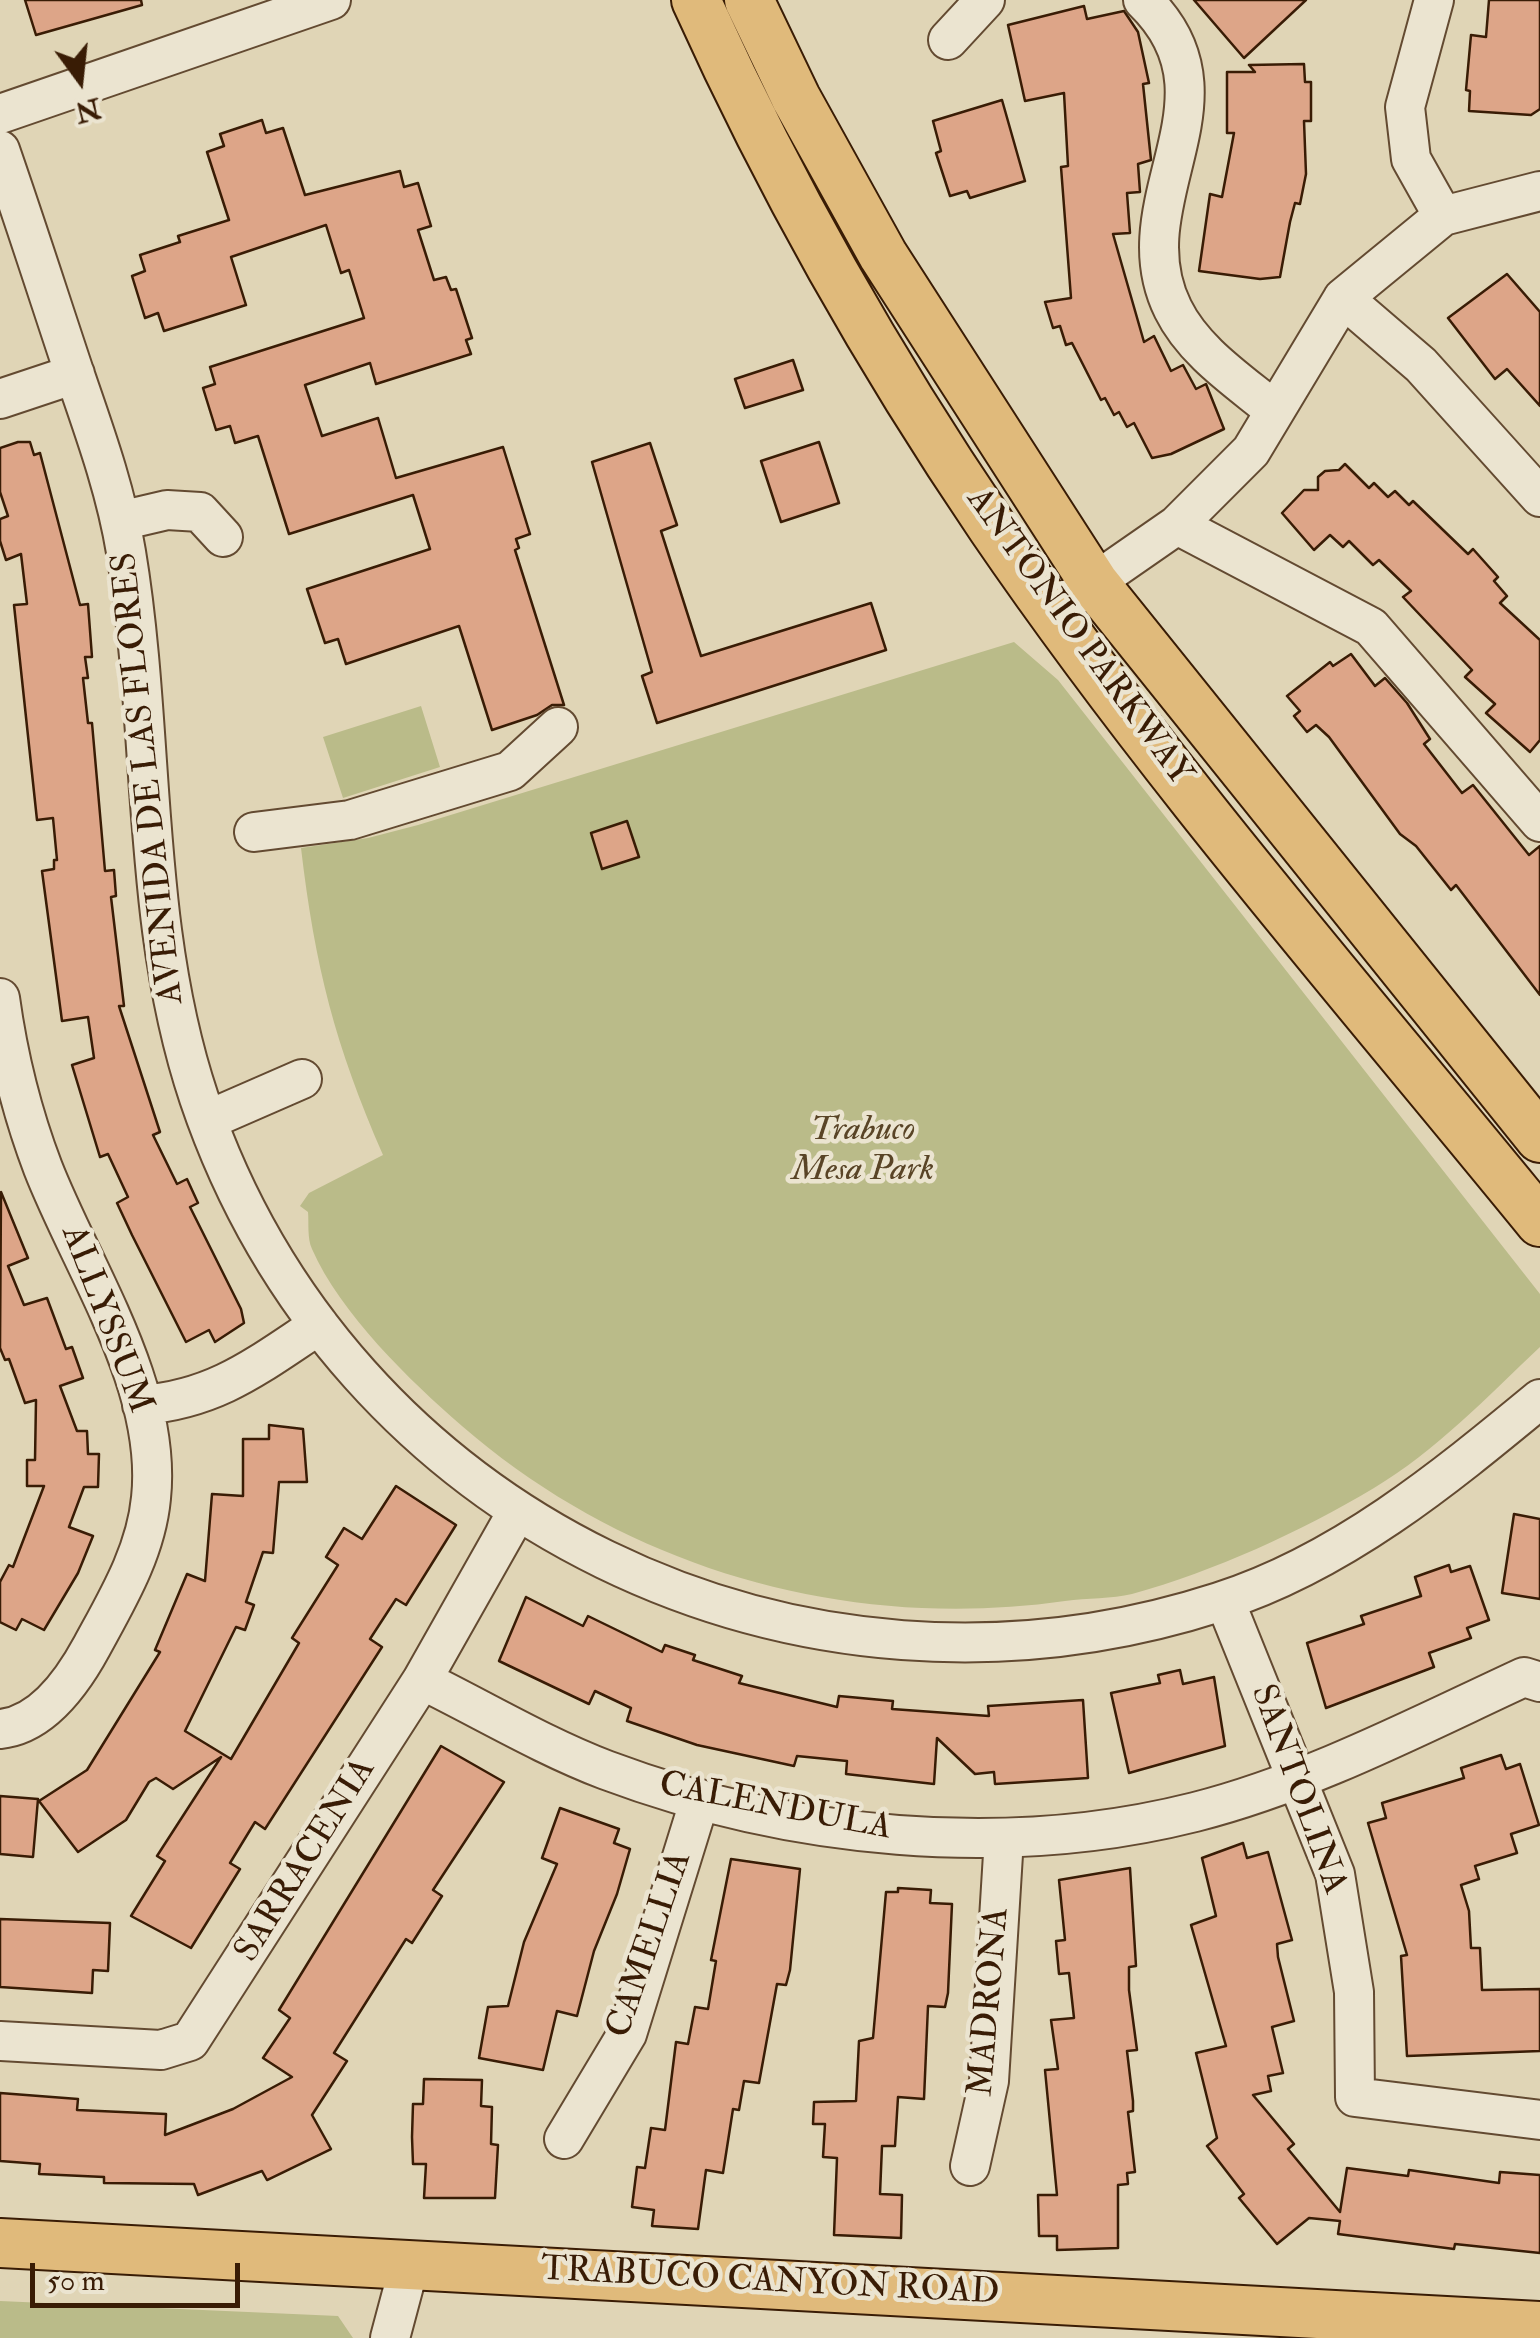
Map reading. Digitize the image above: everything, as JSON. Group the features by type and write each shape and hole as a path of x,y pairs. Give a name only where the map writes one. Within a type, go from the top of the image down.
{"main road":[{"name":"ANTONIO PARKWAY","path":"696,0 724,62 818,239 992,526 1160,754 1540,1222"},
{"name":"ANTONIO PARKWAY","path":"750,0 796,98 883,254 1094,582 1540,1138"},
{"name":"TRABUCO CANYON ROAD","path":"0,2243 1540,2326"}],"street":[{"path":"0,114 331,0"},
{"path":"948,40 985,0"},
{"path":"1142,0 1168,25 1185,63 1186,101 1160,234 1161,266 1172,309 1203,351 1275,410"},
{"path":"1434,0 1405,107 1411,158 1443,216"},
{"name":"AVENIDA DE LAS FLORES","path":"0,150 120,521 137,632 163,937 174,1010 208,1120 231,1179 272,1255 319,1325 412,1428 516,1512 594,1556 756,1616 910,1642 1013,1644 1120,1630 1225,1600 1288,1574 1411,1502 1540,1399"},
{"path":"1053,612 1177,525 1251,451 1344,298 1443,216 1540,191"},
{"path":"1344,298 1420,365 1540,497"},
{"path":"0,399 75,374"},
{"path":"120,521 168,510 200,512 223,537"},
{"path":"1177,525 1372,627 1540,822"},
{"path":"254,832 350,820 510,771 558,727"},
{"name":"ALLYSSUM","path":"0,998 22,1106 38,1154 113,1324 142,1404 152,1496 142,1543 89,1653 40,1714 8,1728"},
{"path":"208,1120 302,1079"},
{"path":"142,1404 185,1401 234,1382 319,1325"},
{"name":"SARRACENIA","path":"0,2041 162,2050 190,2041 422,1680 516,1512"},
{"name":"SANTOLINA","path":"1225,1600 1335,1874 1354,1992 1355,2097 1540,2120"},
{"name":"CALENDULA","path":"422,1680 604,1769 700,1799 884,1834 1004,1838 1117,1828 1197,1812 1294,1779 1524,1677 1540,1682"},
{"name":"CAMELLIA","path":"564,2139 626,2034 700,1799"},
{"name":"MADRONA","path":"970,2166 989,2082 1004,1838"},
{"path":"390,2338 410,2263"}],"green space":[{"name":"Trabuco Mesa Park","path":"1014,642 1058,680 1540,1294 1540,1347 1440,1440 1374,1488 1256,1549 1132,1594 984,1608 903,1607 823,1597 745,1579 669,1553 596,1518 527,1476 462,1426 399,1367 358,1321 324,1273 310,1245 308,1212 300,1206 309,1193 383,1155 329,1005 301,848 368,838 418,825"},
{"path":"421,706 440,767 343,798 323,737"},
{"path":"0,2301 338,2316 353,2338 0,2338"}],"building":[{"path":"25,0 141,0 142,5 36,35"},
{"path":"1194,0 1306,0 1244,58"},
{"path":"1489,0 1540,0 1540,109 1531,115 1469,111 1470,91 1466,90 1471,35 1486,37"},
{"path":"1084,6 1087,19 1124,11 1138,32 1149,83 1143,84 1151,160 1138,164 1140,192 1127,193 1130,233 1113,234 1144,342 1154,336 1171,371 1183,365 1196,389 1206,384 1224,429 1171,454 1152,458 1134,423 1127,427 1119,412 1114,415 1105,398 1101,400 1072,343 1066,345 1060,326 1053,328 1045,302 1071,298 1061,167 1068,166 1064,93 1025,101 1008,25"},
{"path":"1304,64 1305,82 1311,82 1311,121 1304,121 1306,174 1300,204 1295,203 1290,222 1280,277 1260,279 1199,271 1210,194 1222,197 1234,133 1227,133 1227,72 1255,72 1249,65"},
{"path":"1002,100 1025,181 970,198 967,191 950,196 936,153 941,151 933,121"},
{"path":"262,120 266,133 283,128 305,195 400,171 404,187 418,183 431,226 418,230 434,280 446,277 451,290 456,289 472,338 466,340 471,354 376,384 370,363 305,385 322,436 378,418 396,478 503,447 530,534 516,539 519,548 515,550 564,705 552,705 537,715 492,730 459,626 346,664 338,639 325,643 307,589 430,549 413,495 289,534 258,436 235,443 230,426 216,430 203,388 215,384 210,367 364,318 349,270 341,273 326,225 231,257 246,305 164,331 158,313 145,318 132,276 145,271 140,255 180,242 178,236 229,220 207,152 224,146 220,134"},
{"path":"1507,274 1540,312 1540,406 1507,369 1495,379 1448,318"},
{"path":"793,360 803,390 745,408 735,379"},
{"path":"30,442 34,455 40,453 80,605 88,604 92,657 85,657 88,678 83,678 88,723 92,723 105,871 114,870 116,896 111,897 124,1006 119,1006 160,1132 153,1135 177,1184 187,1179 198,1203 190,1207 241,1309 244,1323 215,1342 209,1330 186,1342 132,1235 117,1203 128,1197 108,1154 100,1157 72,1065 94,1058 88,1017 62,1021 42,871 54,869 57,860 53,818 37,820 14,605 27,604 21,554 6,560 0,541 0,519 8,516 0,492 0,448"},
{"path":"819,442 839,503 781,522 761,461"},
{"path":"650,443 677,525 661,531 701,656 871,603 886,650 657,723 642,676 652,672 592,462"},
{"path":"1345,464 1369,488 1374,483 1388,497 1395,491 1409,505 1413,501 1468,554 1473,549 1498,577 1494,581 1507,596 1500,603 1540,640 1540,740 1530,752 1486,713 1495,704 1465,677 1472,670 1403,597 1411,591 1379,560 1373,565 1349,541 1343,547 1330,535 1314,550 1282,513 1304,490 1318,490 1318,477 1325,471 1339,470"},
{"path":"1351,654 1375,686 1385,678 1407,703 1430,739 1424,744 1462,793 1473,785 1529,855 1540,846 1540,995 1456,885 1451,890 1416,846 1400,834 1329,737 1316,725 1307,732 1294,716 1300,711 1287,696 1330,662 1333,666"},
{"path":"627,821 639,857 602,869 591,833"},
{"path":"1,1192 28,1258 8,1266 24,1305 47,1298 66,1349 72,1347 83,1378 60,1386 77,1431 87,1431 88,1454 99,1454 98,1487 84,1487 69,1527 93,1536 78,1573 44,1630 22,1619 16,1630 0,1622 0,1582 9,1565 13,1567 44,1486 27,1486 27,1460 35,1460 36,1400 25,1403 9,1359 5,1360 0,1348"},
{"path":"269,1425 303,1429 307,1482 279,1482 273,1553 263,1552 246,1602 254,1605 245,1630 236,1627 185,1731 231,1759 299,1643 292,1638 338,1565 326,1557 344,1528 362,1539 396,1486 456,1525 406,1605 396,1599 370,1639 382,1647 265,1829 255,1822 230,1863 240,1869 191,1948 131,1916 165,1861 157,1856 221,1757 173,1789 156,1778 149,1782 126,1820 78,1852 39,1801 87,1770 160,1652 155,1650 187,1574 205,1581 212,1494 243,1496 243,1439 269,1439"},
{"path":"1514,1514 1540,1519 1540,1599 1502,1593"},
{"path":"1449,1565 1451,1572 1470,1566 1489,1620 1467,1628 1471,1638 1429,1653 1434,1667 1326,1708 1307,1643 1364,1624 1361,1616 1421,1596 1415,1577"},
{"path":"526,1597 583,1626 588,1616 662,1652 665,1645 695,1655 693,1660 742,1676 739,1683 837,1707 839,1696 893,1701 892,1709 989,1716 988,1706 1083,1700 1088,1778 995,1784 994,1772 975,1774 937,1738 934,1784 846,1774 847,1761 797,1756 794,1766 697,1745 627,1721 631,1708 595,1691 589,1704 499,1661"},
{"path":"1180,1670 1183,1684 1214,1677 1225,1746 1129,1773 1111,1693 1160,1683 1158,1675"},
{"path":"441,1746 504,1782 433,1890 442,1896 412,1943 406,1939 334,2053 347,2061 312,2115 331,2149 267,2180 262,2171 198,2195 194,2184 104,2183 104,2177 39,2174 40,2164 0,2161 0,2093 78,2099 77,2110 166,2114 165,2135 233,2109 292,2077 263,2058 290,2018 279,2010"},
{"path":"1501,1755 1506,1769 1520,1764 1539,1825 1511,1834 1517,1853 1475,1866 1479,1879 1461,1885 1469,1911 1471,1948 1480,1948 1482,1990 1540,1989 1540,2051 1407,2056 1401,1956 1407,1955 1368,1823 1386,1818 1382,1803 1464,1778 1461,1768"},
{"path":"0,1796 38,1799 33,1857 0,1854"},
{"path":"560,1808 619,1829 614,1843 630,1849 617,1894 594,1951 577,2016 557,2011 543,2070 479,2058 488,2007 508,2006 524,1942 557,1864 542,1858"},
{"path":"1243,1843 1247,1858 1268,1852 1292,1940 1277,1944 1294,2021 1272,2027 1283,2073 1268,2076 1271,2091 1253,2095 1294,2144 1288,2149 1340,2212 1347,2168 1408,2176 1409,2170 1499,2183 1500,2172 1540,2175 1540,2253 1455,2244 1454,2249 1338,2234 1340,2221 1309,2218 1277,2244 1239,2198 1244,2194 1207,2146 1217,2138 1196,2053 1226,2046 1191,1925 1216,1916 1202,1858"},
{"path":"731,1859 800,1869 790,1970 786,1985 777,1984 759,2083 744,2081 739,2110 733,2109 723,2173 706,2170 698,2229 652,2226 654,2210 632,2207 637,2167 645,2168 651,2128 665,2130 676,2042 688,2044 695,2007 708,2009 716,1961 711,1960"},
{"path":"1130,1868 1136,1966 1129,1967 1129,1990 1137,2050 1127,2051 1133,2101 1133,2111 1128,2112 1135,2172 1127,2173 1128,2184 1118,2185 1118,2248 1057,2250 1057,2236 1039,2236 1038,2195 1057,2195 1045,2070 1058,2069 1051,2020 1074,2018 1069,1973 1059,1974 1056,1941 1065,1940 1059,1880"},
{"path":"898,1888 931,1890 930,1903 952,1904 948,1993 945,2007 928,2006 924,2099 898,2097 895,2146 882,2146 880,2194 902,2195 901,2238 834,2235 837,2158 823,2157 825,2124 813,2124 814,2102 856,2101 859,2041 873,2038 886,1892 898,1892"},
{"path":"0,1919 110,1923 108,1971 93,1970 92,1993 0,1987"},
{"path":"424,2079 482,2080 481,2106 492,2107 491,2144 498,2145 495,2198 424,2198 426,2164 413,2164 412,2137 413,2104 423,2104"}]}
